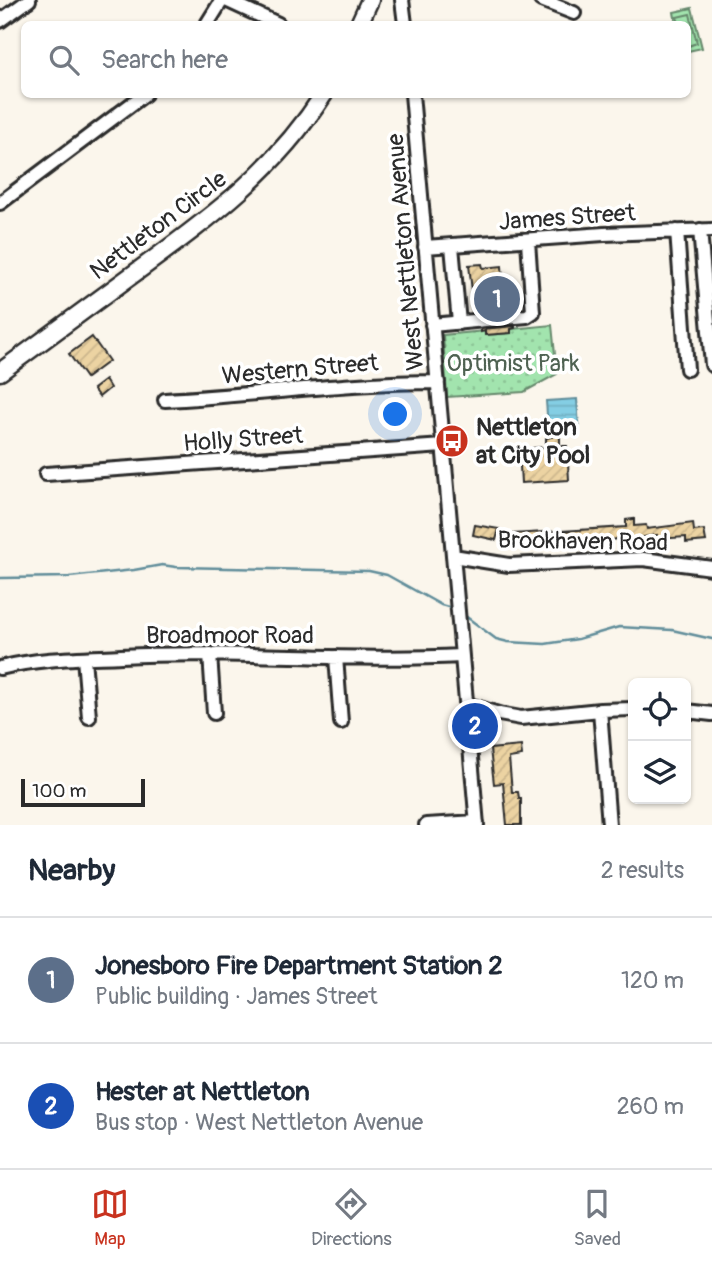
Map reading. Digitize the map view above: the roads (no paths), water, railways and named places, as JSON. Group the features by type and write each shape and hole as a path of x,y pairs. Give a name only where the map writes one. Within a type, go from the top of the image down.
{"main road":[{"path":"360,21 370,0"},
{"name":"Nettleton Circle","path":"0,372 199,226 249,185 304,125 321,98"}],"street":[{"path":"0,21 29,0"},
{"path":"209,21 224,0 271,21"},
{"path":"402,0 405,21"},
{"path":"541,0 574,13"},
{"path":"0,203 140,98"},
{"name":"West Nettleton Avenue","path":"412,98 477,823"},
{"path":"706,230 707,309 712,365"},
{"name":"James Street","path":"425,247 706,230"},
{"path":"677,231 687,369"},
{"path":"432,325 527,316 533,312 528,241"},
{"path":"452,246 459,323"},
{"path":"682,310 707,309"},
{"name":"Western Street","path":"165,400 257,395 347,385 438,382"},
{"name":"Holly Street","path":"46,474 443,446"},
{"name":"Brookhaven Road","path":"453,556 509,565 534,566 643,559 712,568"},
{"path":"210,654 214,713"},
{"name":"Broadmoor Road","path":"0,668 39,660 84,657 210,654 410,658 461,656"},
{"path":"84,657 89,718"},
{"path":"335,657 341,722"},
{"path":"466,704 521,718 628,709"},
{"path":"600,710 609,825"},
{"path":"691,712 712,714"},
{"path":"426,825 477,823"}],"water":[{"path":"577,399 579,427 548,429 546,401"}],"waterway":[{"path":"0,578 69,577 162,565 369,571 387,575 441,605 452,608"},
{"path":"464,615 496,639 508,642 545,644 578,639 619,627 672,630 712,639"}],"place":[{"name":"Jonesboro Fire Department Station 2","path":"497,299"},
{"name":"Nettleton at City Pool","path":"452,441"},
{"name":"Hester at Nettleton","path":"475,726"}],"park label":[{"name":"Optimist Park","path":"513,363"}]}
